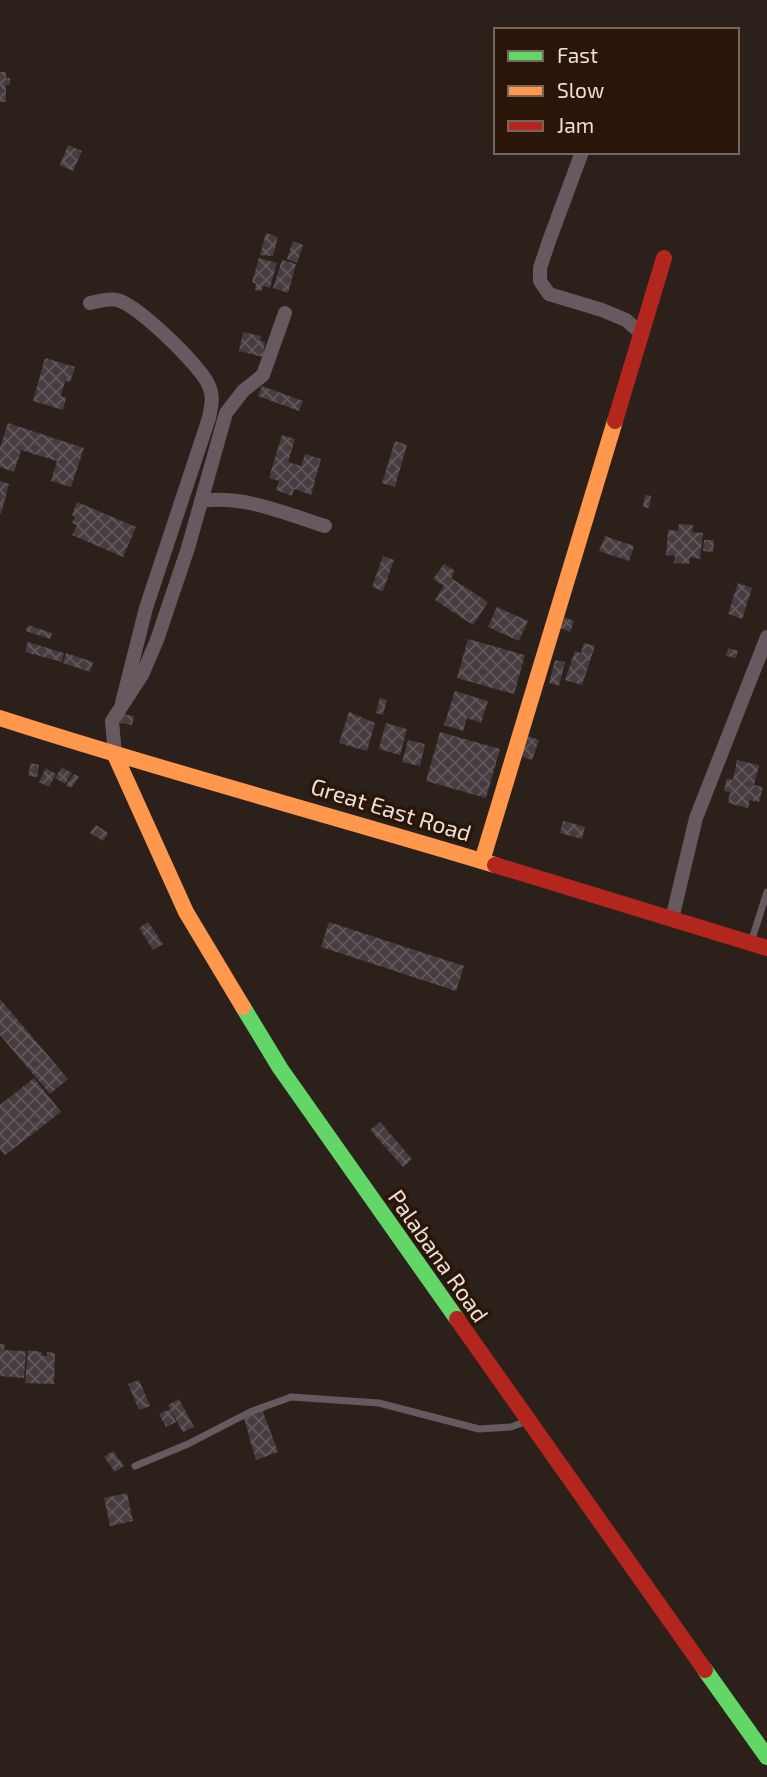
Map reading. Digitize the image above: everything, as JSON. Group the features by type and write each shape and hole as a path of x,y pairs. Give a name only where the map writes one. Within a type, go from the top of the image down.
{"main road":[{"path":"482,861 664,258"},
{"name":"Great East Road","path":"0,718 115,755 277,799 767,948"},
{"name":"Palabana Road","path":"115,755 180,901 243,1009 332,1144 767,1757"}],"street":[{"path":"581,154 549,240 540,268 540,281 550,294 626,320 642,334"},
{"path":"90,303 106,299 128,304 191,361 206,377 211,390 209,418 146,608 122,703"},
{"path":"115,755 112,721 142,675 157,640 226,412 243,391 263,375 285,313"},
{"path":"201,501 236,500 256,503 325,526"},
{"path":"672,919 696,818 767,638"}],"lane":[{"path":"750,943 767,892"},
{"path":"135,1466 188,1444 250,1412 291,1397 379,1403 479,1429 511,1427 528,1421"}],"building":[{"path":"0,72 6,72 6,78 10,78 10,85 6,85 6,102 0,102"},
{"path":"68,145 82,151 73,171 60,165"},
{"path":"266,233 278,237 273,256 260,255"},
{"path":"293,241 303,245 297,263 287,259"},
{"path":"259,258 277,263 270,288 263,286 261,291 255,290 256,284 252,282"},
{"path":"282,260 296,264 288,293 273,288"},
{"path":"243,332 261,336 260,341 265,342 263,357 239,351"},
{"path":"45,358 75,367 70,382 65,381 61,396 66,398 63,410 33,401"},
{"path":"262,386 303,401 299,411 258,396"},
{"path":"8,423 84,448 71,487 51,481 57,461 21,450 14,472 0,467 0,448"},
{"path":"282,435 295,439 288,462 301,466 305,454 321,459 311,495 294,489 292,496 276,490 279,481 269,478"},
{"path":"395,441 407,445 395,487 382,483"},
{"path":"0,481 9,484 1,514 0,514"},
{"path":"645,495 651,496 649,508 643,507"},
{"path":"77,502 136,527 123,557 72,535 77,525 72,523 75,517 72,515"},
{"path":"679,524 693,525 692,532 703,533 700,559 690,557 689,564 674,563 675,556 666,555 668,530 678,531"},
{"path":"605,536 634,546 629,561 599,551"},
{"path":"704,540 714,540 713,552 703,551"},
{"path":"383,556 394,560 383,591 372,587"},
{"path":"444,564 455,571 451,578 488,602 473,625 435,600 444,586 433,579"},
{"path":"738,583 752,588 742,619 728,614"},
{"path":"497,607 528,621 519,641 488,627"},
{"path":"565,617 574,621 570,632 560,628"},
{"path":"28,625 52,633 50,639 26,631"},
{"path":"468,639 525,655 514,694 457,678"},
{"path":"28,642 64,653 62,662 25,652"},
{"path":"584,643 595,646 582,685 565,680 575,651 581,653"},
{"path":"728,648 738,651 736,658 726,656"},
{"path":"66,653 93,662 90,672 63,663"},
{"path":"555,660 565,662 559,686 549,683"},
{"path":"455,691 488,701 481,723 467,718 463,731 444,725"},
{"path":"380,698 387,700 383,715 376,713"},
{"path":"349,712 375,723 367,751 339,743"},
{"path":"122,714 134,716 132,725 120,723"},
{"path":"386,723 407,729 400,755 379,749"},
{"path":"440,732 500,749 486,798 426,781"},
{"path":"528,736 539,740 532,760 521,756"},
{"path":"408,740 425,744 420,766 402,762"},
{"path":"737,760 759,765 754,785 763,787 759,802 750,800 748,808 728,803 730,792 724,791 727,778 733,780"},
{"path":"31,763 39,765 37,777 28,776"},
{"path":"62,767 72,773 65,784 55,778"},
{"path":"46,768 56,774 49,787 39,782"},
{"path":"74,774 79,777 71,788 66,785"},
{"path":"563,821 585,827 582,839 560,833"},
{"path":"96,825 108,833 103,841 90,833"},
{"path":"148,922 163,944 153,950 139,928"},
{"path":"329,922 464,966 456,991 321,947"},
{"path":"0,999 68,1079 50,1094 0,1035"},
{"path":"34,1078 61,1112 5,1155 0,1149 0,1105"},
{"path":"380,1122 412,1159 403,1167 370,1130"},
{"path":"0,1344 5,1344 4,1350 26,1351 24,1378 0,1376"},
{"path":"28,1350 42,1352 42,1356 47,1356 47,1352 55,1353 54,1384 25,1383"},
{"path":"139,1380 150,1406 139,1410 128,1384"},
{"path":"179,1399 194,1427 183,1432 168,1405"},
{"path":"170,1409 176,1422 166,1427 159,1414"},
{"path":"262,1409 278,1452 256,1460 243,1415"},
{"path":"113,1451 124,1466 115,1472 104,1457"},
{"path":"127,1493 133,1521 110,1526 104,1498"}],"traffic: fast":[{"path":"243,1007 280,1068 457,1319"},
{"path":"705,1670 767,1757"}],"traffic: slow":[{"path":"482,861 615,421"},
{"path":"0,718 495,865"},
{"path":"115,755 186,912 243,1007"}],"traffic: jam":[{"path":"615,421 664,258"},
{"path":"495,865 767,948"},
{"path":"457,1319 705,1670"}]}
